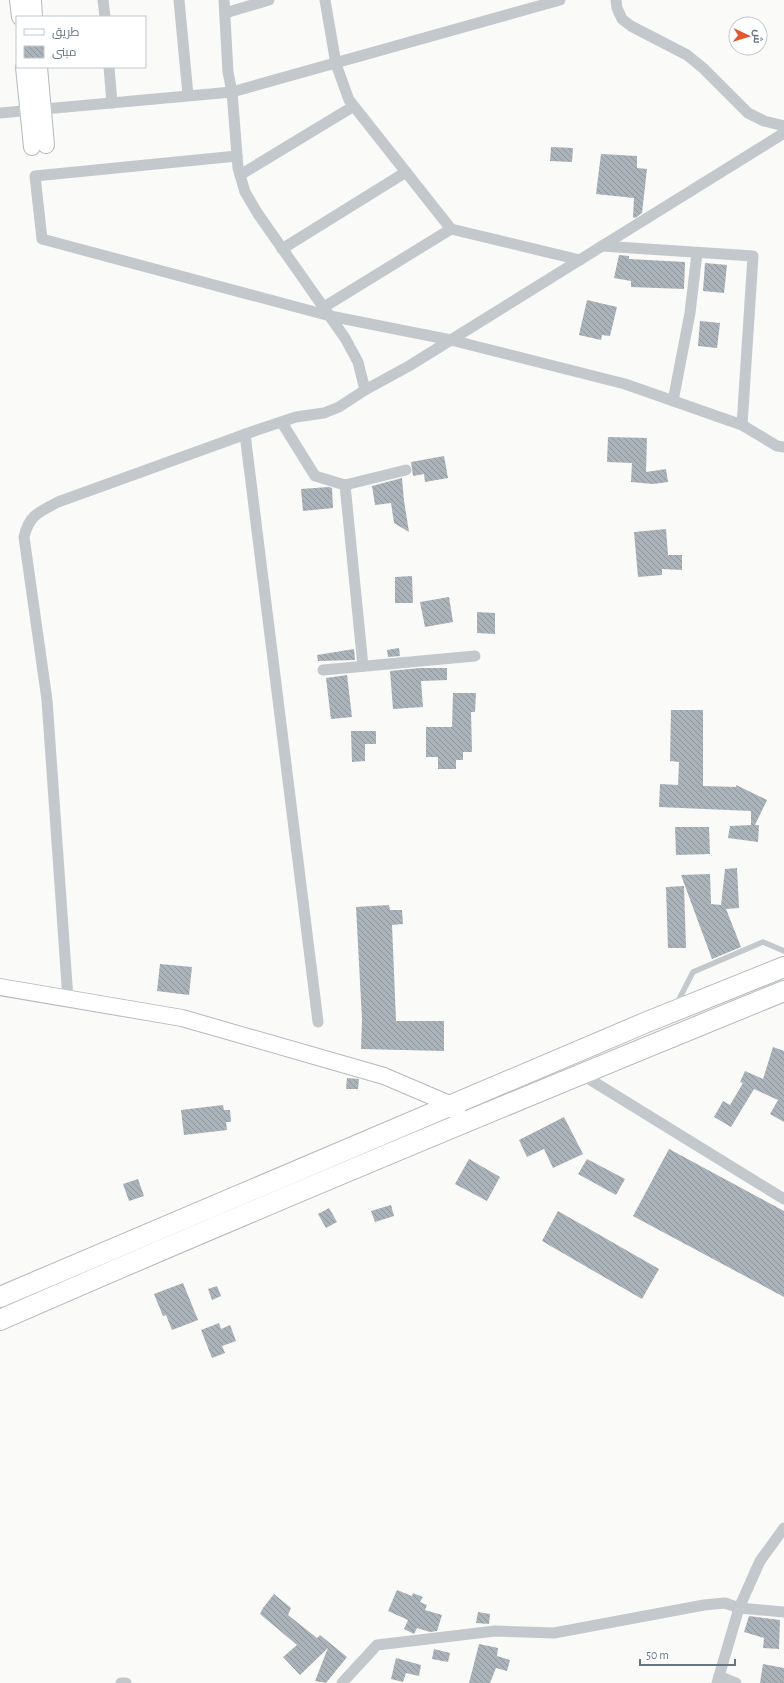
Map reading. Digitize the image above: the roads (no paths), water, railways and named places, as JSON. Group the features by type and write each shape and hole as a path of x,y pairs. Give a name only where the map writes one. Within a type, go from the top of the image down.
{"highway":[{"path":"0,1297 673,1011 784,967"},
{"path":"0,1320 145,1257 463,1123 784,991"}],"street":[{"path":"18,0 20,16"},
{"path":"33,0 34,16"},
{"path":"103,0 104,16"},
{"path":"179,0 188,96"},
{"path":"224,0 228,72 232,92 237,156 245,192 345,338 358,362 365,390"},
{"path":"225,13 269,0"},
{"path":"325,0 336,64 349,100 451,229 580,260"},
{"path":"0,113 232,92 336,64 530,4 560,0"},
{"path":"616,0 616,8 622,19 630,26 687,55 703,68 748,113 764,121 784,126"},
{"path":"24,68 35,110 39,146"},
{"path":"35,110 39,68"},
{"path":"109,68 112,102"},
{"path":"240,175 349,110"},
{"path":"68,999 47,700 24,537 26,526 31,518 58,502 245,434 296,417 324,413 339,407 365,390 409,366 784,133"},
{"path":"237,156 35,176 42,239 327,312 451,340 625,384 742,425 777,446 784,447"},
{"path":"282,248 406,172"},
{"path":"327,312 451,229"},
{"path":"602,246 753,256 742,425"},
{"path":"673,401 690,313 697,253"},
{"path":"284,426 315,476 345,485 406,470"},
{"path":"245,434 318,1022"},
{"path":"345,485 363,666"},
{"path":"323,670 475,656"},
{"path":"0,987 182,1018 384,1076 452,1105 463,1123"},
{"path":"581,1074 784,1199"},
{"path":"733,1682 718,1680 739,1608 760,1561 784,1528"},
{"path":"342,1683 377,1645 495,1631 554,1633 704,1604 725,1603 739,1608 784,1612"},
{"path":"121,1683 126,1683"}],"lane":[{"path":"673,1011 693,972 763,942 784,950"}]}
